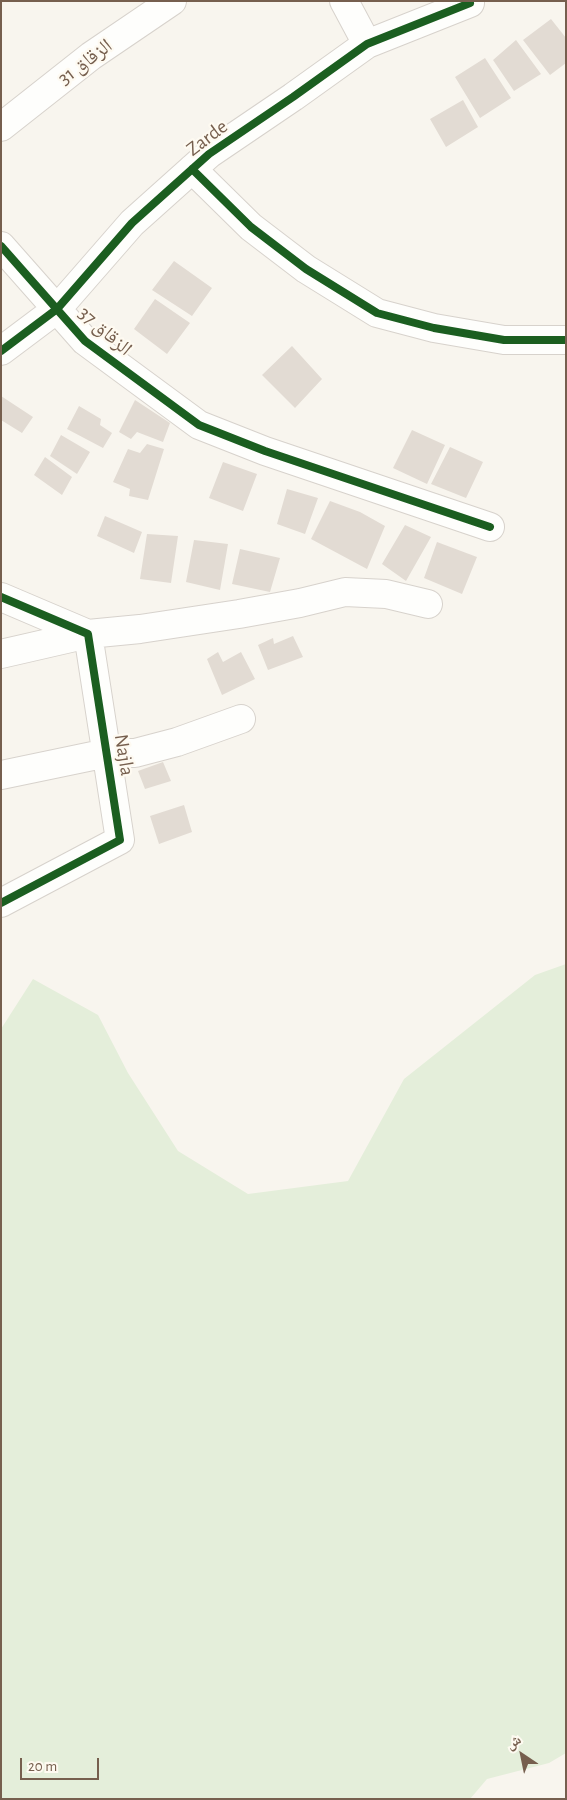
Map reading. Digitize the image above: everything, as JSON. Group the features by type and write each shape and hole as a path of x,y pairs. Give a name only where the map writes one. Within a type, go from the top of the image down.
{"street":[{"name":"الزقاق 31","path":"1,127 91,56 172,1"},
{"path":"344,1 367,44"},
{"name":"Zarde","path":"1,351 57,308 132,223 209,154 367,44 470,3"},
{"path":"192,169 251,227 306,269 377,313 434,328 504,340 566,340"},
{"name":"الزقاق 37","path":"1,246 85,341 199,425 265,451 490,527"},
{"path":"1,654 88,634 140,629 239,614 300,603 345,592 386,594 428,604"},
{"path":"1,597 88,634"},
{"name":"Najla","path":"1,903 120,840 88,634"},
{"path":"1,775 107,753 135,753 177,742 241,719"}],"green space":[{"path":"566,964 566,1753 549,1763 487,1779 470,1799 1,1799 1,1029 33,979 98,1015 128,1073 178,1151 248,1194 348,1181 404,1079 535,975"}],"building":[{"path":"551,19 566,38 566,63 550,75 523,40"},
{"path":"516,40 541,74 514,91 493,60"},
{"path":"485,58 511,98 480,118 455,77"},
{"path":"463,100 478,127 446,147 430,119"},
{"path":"174,261 212,288 192,316 152,290"},
{"path":"155,299 190,323 167,354 134,329"},
{"path":"292,346 322,379 295,408 262,375"},
{"path":"1,396 33,417 22,433 1,420"},
{"path":"135,400 170,423 163,442 137,432 131,439 119,432"},
{"path":"79,406 101,419 100,425 112,433 103,448 67,429"},
{"path":"412,430 445,445 427,484 393,468"},
{"path":"61,435 90,452 77,474 50,456"},
{"path":"147,444 164,449 148,500 129,496 130,489 113,482 128,449 140,453"},
{"path":"450,447 483,462 466,498 431,484"},
{"path":"45,457 72,477 62,495 34,475"},
{"path":"223,462 257,474 243,511 209,498"},
{"path":"287,489 318,498 305,534 277,524"},
{"path":"330,501 360,512 385,526 367,569 311,539"},
{"path":"105,516 142,532 134,553 97,536"},
{"path":"405,525 431,537 406,581 382,564"},
{"path":"147,534 178,536 171,583 140,579"},
{"path":"194,540 228,544 220,590 186,582"},
{"path":"437,542 477,557 462,594 424,578"},
{"path":"240,549 280,558 270,592 232,584"},
{"path":"293,636 303,657 268,670 258,645 273,638 274,644"},
{"path":"218,652 223,662 241,652 255,679 222,695 207,659"},
{"path":"163,762 171,781 145,789 138,771"},
{"path":"184,805 192,832 159,844 150,816"}],"cycle path":[{"path":"1,351 57,309 132,223 209,154 367,44 470,3"},
{"path":"192,169 251,227 306,269 377,313 434,328 504,340 566,340"},
{"path":"1,246 85,341 199,425 265,451 490,527"},
{"path":"1,597 88,634 120,840 1,903"}]}
